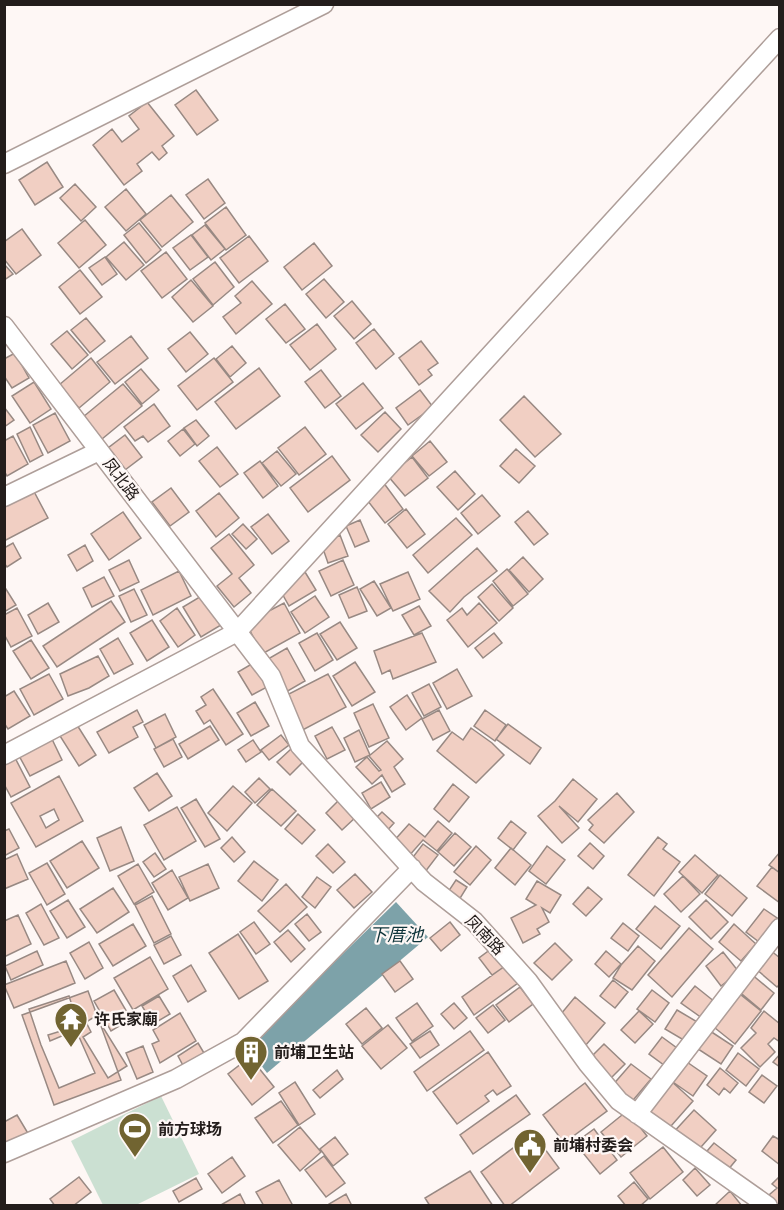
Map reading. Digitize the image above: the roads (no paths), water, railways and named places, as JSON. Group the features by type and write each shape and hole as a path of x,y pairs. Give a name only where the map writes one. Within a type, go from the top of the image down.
{"street":[{"path":"4,164 324,4"},
{"path":"4,755 237,632 780,38"},
{"name":"凤北路","path":"4,326 237,632"},
{"path":"4,497 99,451"},
{"name":"凤南路","path":"237,632 271,676 300,746 424,882 474,921 528,981 588,1064 613,1094 637,1114 768,1206"},
{"path":"4,1153 176,1079 243,1042 412,868"},
{"path":"637,1114 780,928"}],"water":[{"name":"下厝池","path":"396,902 428,937 267,1073 247,1047"}],"place":[{"name":"许氏家廟","path":"71,1048"},
{"name":"前埔卫生站","path":"251,1081"},
{"name":"前方球场","path":"135,1158"},
{"name":"前埔村委会","path":"530,1174"}]}
